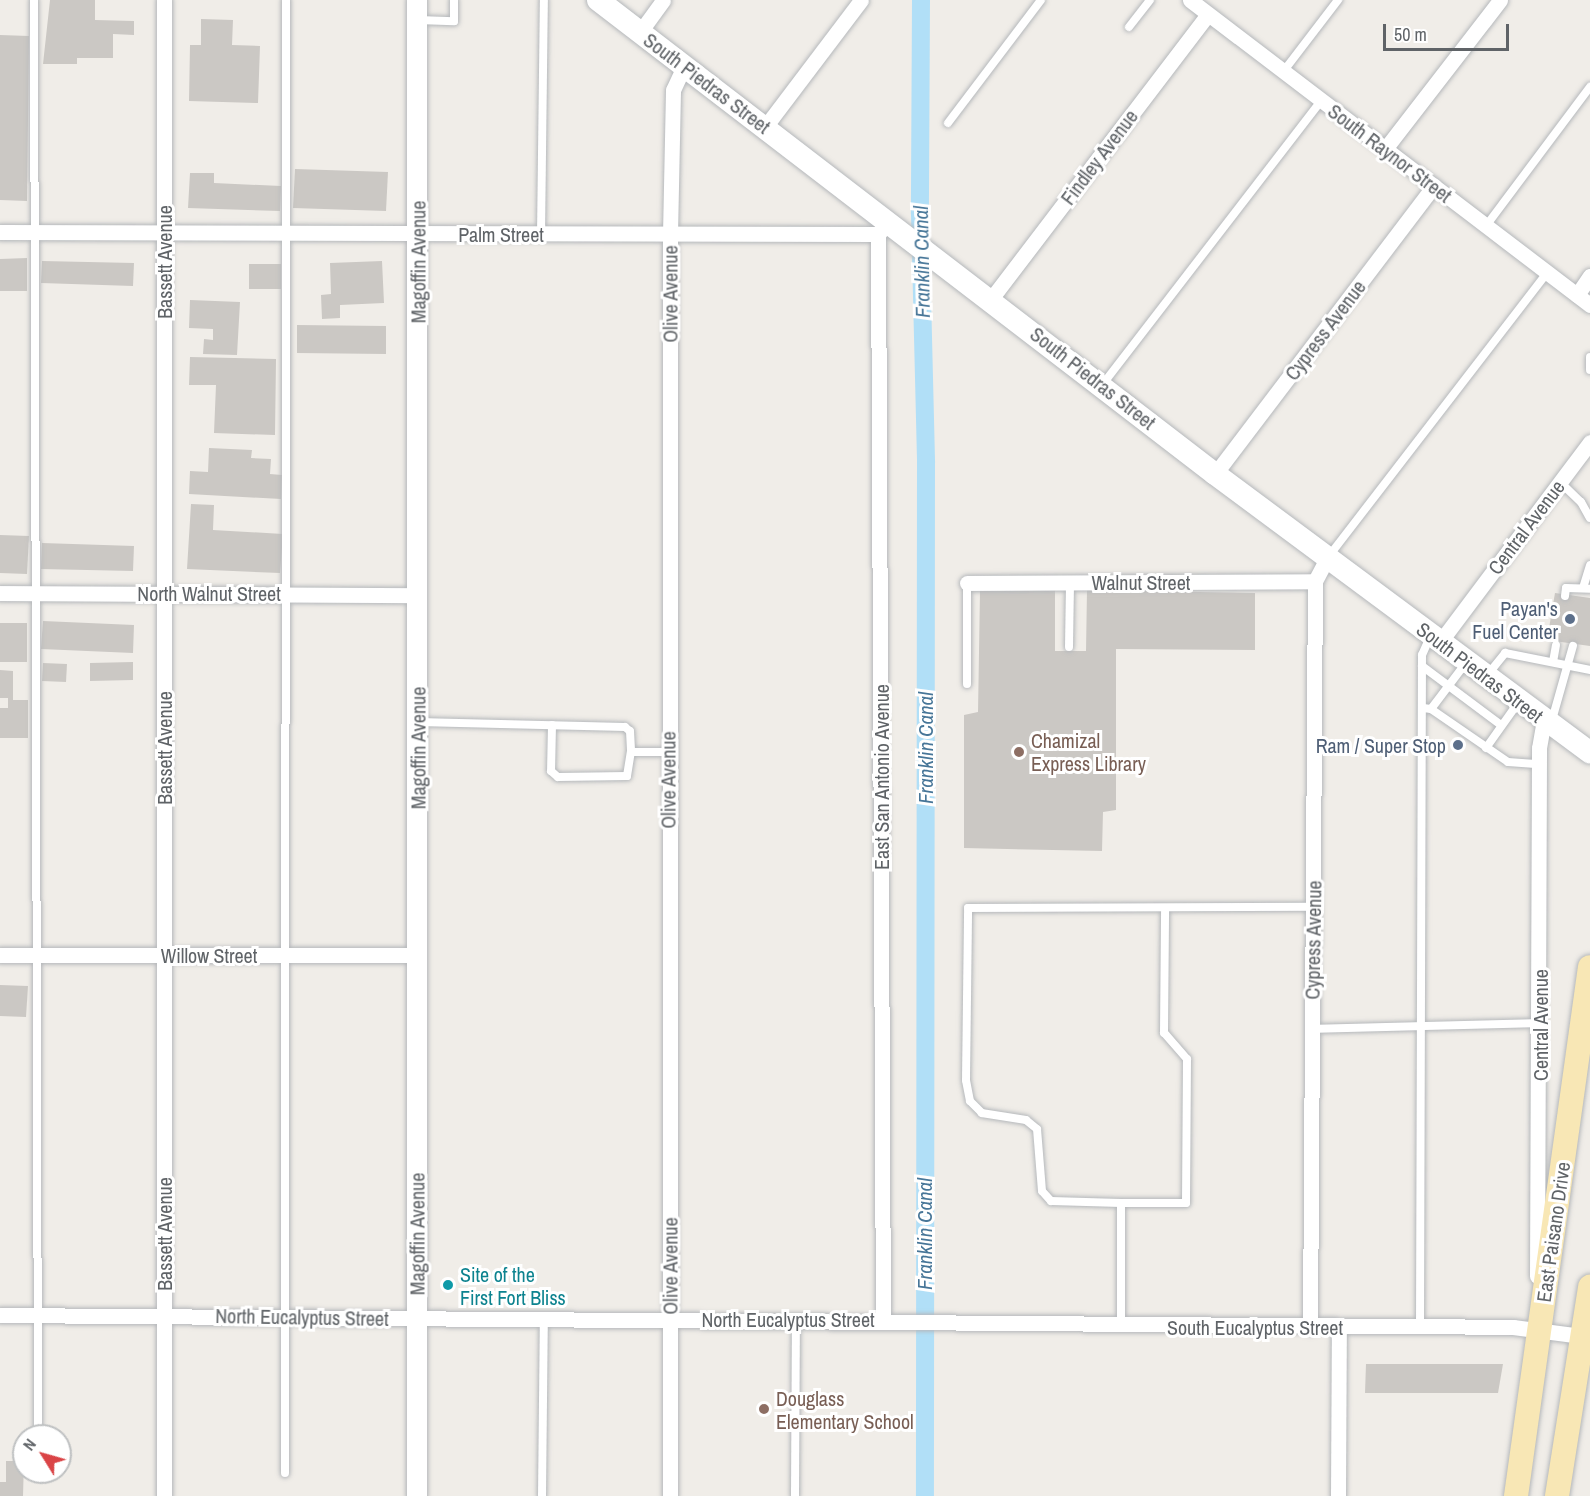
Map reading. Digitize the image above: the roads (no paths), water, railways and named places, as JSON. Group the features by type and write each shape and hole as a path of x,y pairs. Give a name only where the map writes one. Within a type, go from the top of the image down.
{"main road":[{"name":"South Piedras Street","path":"598,0 765,127 883,228 906,235 1215,474 1590,753"},
{"name":"East Paisano Drive","path":"1516,1496 1590,967"},
{"path":"1557,1496 1583,1352 1590,1287"}],"street":[{"name":"Bassett Avenue","path":"164,0 164,1496"},
{"name":"Magoffin Avenue","path":"417,0 419,234 417,1496"},
{"path":"640,32 663,0"},
{"path":"765,127 861,0"},
{"name":"South Raynor Street","path":"1190,0 1590,305"},
{"path":"1385,149 1500,0"},
{"name":"Findley Avenue","path":"991,299 1208,14"},
{"name":"Olive Avenue","path":"670,1496 668,752 670,234 674,90 684,66"},
{"name":"Cypress Avenue","path":"1215,474 1434,186"},
{"name":"Palm Street","path":"0,232 670,234 883,228"},
{"name":"East San Antonio Avenue","path":"883,228 883,1320"},
{"path":"1576,295 1590,276"},
{"name":"Central Avenue","path":"1436,639 1590,442"},
{"path":"1314,581 1328,557"},
{"name":"Cypress Avenue","path":"1310,1327 1314,581"},
{"name":"Walnut Street","path":"967,583 1314,581"},
{"name":"North Walnut Street","path":"0,593 418,595"},
{"name":"Central Avenue","path":"1540,1330 1539,764 1547,722"},
{"name":"Willow Street","path":"0,954 417,955"},
{"name":"North Eucalyptus Street","path":"0,1315 928,1320"},
{"name":"South Eucalyptus Street","path":"928,1320 1120,1326 1420,1327 1540,1330 1583,1352"},
{"path":"1338,1496 1339,1327"}],"lane":[{"path":"34,0 38,1424"},
{"path":"285,1473 288,955 286,0"},
{"path":"417,20 454,21 454,0"},
{"path":"541,234 544,0"},
{"path":"948,123 1041,0"},
{"path":"1129,27 1150,0"},
{"path":"1283,72 1338,0"},
{"path":"1486,226 1590,87"},
{"path":"1102,385 1322,101"},
{"path":"1328,557 1547,273"},
{"path":"1590,357 1590,370"},
{"path":"1560,482 1581,502 1590,518"},
{"path":"1581,599 1588,587 1590,565"},
{"path":"967,583 967,684"},
{"path":"1069,647 1070,583"},
{"path":"1565,596 1566,588 1588,587"},
{"path":"1420,1327 1421,1025 1427,708 1422,656 1436,639"},
{"path":"1553,662 1556,645"},
{"path":"1547,722 1570,666 1573,646"},
{"path":"1486,677 1505,652 1590,668"},
{"path":"1427,708 1449,686 1467,662"},
{"path":"1422,666 1482,715 1501,725"},
{"path":"1486,748 1519,702"},
{"path":"1427,708 1452,720 1486,748 1508,762 1539,764"},
{"path":"418,722 552,725 625,727 630,731 631,752 627,776 558,777 551,771 552,725"},
{"path":"631,752 668,752"},
{"path":"1165,909 1164,1033 1187,1059 1186,1203 1051,1201 1042,1191 1037,1129 1026,1120 982,1113 970,1101 966,1080 968,908 1313,907"},
{"path":"1312,1029 1540,1023"},
{"path":"1120,1326 1121,1203"},
{"path":"542,1496 544,1318"},
{"path":"795,1496 796,1319"}],"waterway":[{"name":"Franklin Canal","path":"921,0 920,214 926,463 925,1496"}],"place":[{"name":"Payan's Fuel Center","path":"1570,619"},
{"name":"Ram / Super Stop","path":"1458,745"},
{"name":"Chamizal Express Library","path":"1019,752"},
{"name":"Site of the First Fort Bliss","path":"448,1285"},
{"name":"Douglass Elementary School","path":"764,1409"}]}
